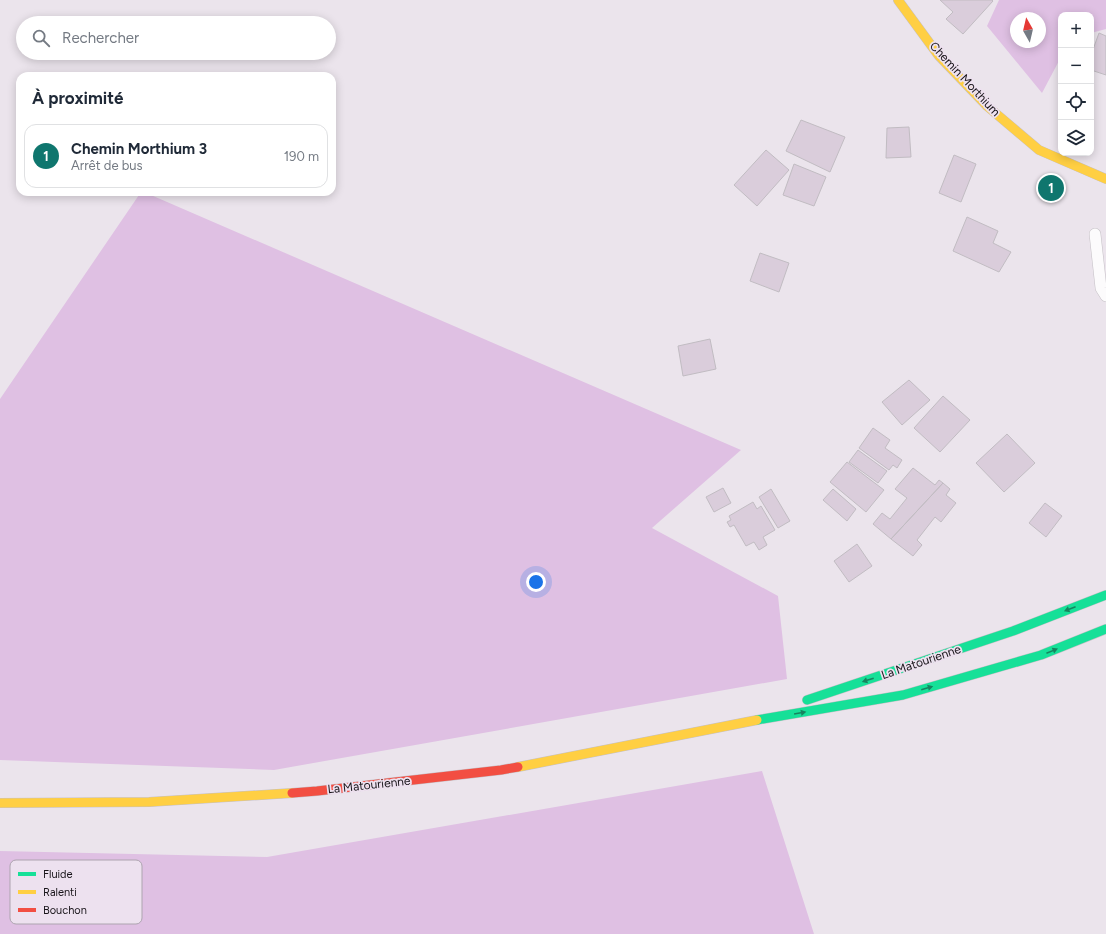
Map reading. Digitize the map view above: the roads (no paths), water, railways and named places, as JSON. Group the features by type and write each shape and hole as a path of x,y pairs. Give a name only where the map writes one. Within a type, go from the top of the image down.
{"main road":[{"name":"Chemin Morthium","path":"898,0 939,56 987,106 1039,150 1106,179"},
{"name":"La Matourienne","path":"734,724 1006,633 1106,595"},
{"name":"La Matourienne","path":"0,803 149,802 317,791 501,770 734,724 903,695 1041,655 1106,629"}],"lane":[{"path":"1095,234 1101,288 1106,296"}],"place":[{"name":"Chemin Morthium 3","path":"1051,188"}]}
